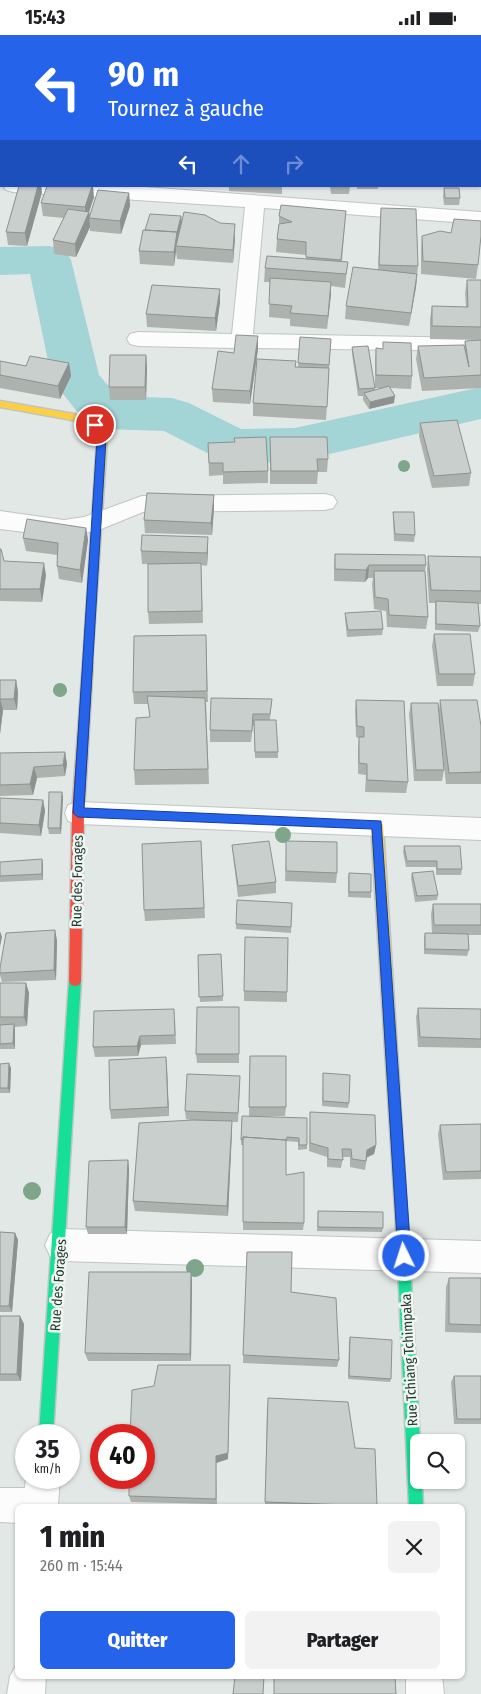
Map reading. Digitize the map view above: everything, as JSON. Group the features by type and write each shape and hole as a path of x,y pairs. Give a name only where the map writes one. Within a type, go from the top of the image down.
{"street":[{"path":"38,187 481,218"},
{"path":"242,343 255,201"},
{"path":"138,339 242,343 477,345"},
{"name":"Rue des Forages","path":"0,404 74,417 95,425 102,439 78,813 75,1013 61,1245 47,1424"},
{"path":"0,520 71,528 98,522 116,511 142,503 325,501"},
{"path":"78,813 481,829"},
{"name":"Rue Tchiang Tchimpaka","path":"377,825 404,1256 416,1504"},
{"path":"61,1245 481,1257"},
{"path":"41,1504 42,1489"},
{"path":"0,1505 15,1505"},
{"path":"26,1694 28,1679"},
{"path":"424,1679 425,1694"}],"building":[{"path":"19,187 38,187 25,233 6,232"},
{"path":"47,187 92,187 85,207 41,203"},
{"path":"444,188 459,188 460,198 445,198"},
{"path":"98,190 129,193 120,221 89,218"},
{"path":"281,205 346,211 341,260 306,257 306,242 277,239 279,224 292,222 279,216"},
{"path":"381,208 416,209 418,266 379,265"},
{"path":"68,209 89,212 75,244 53,240"},
{"path":"184,212 205,215 220,223 235,224 233,250 176,246"},
{"path":"150,214 181,216 177,233 145,230"},
{"path":"454,219 481,221 478,265 423,261 422,236 440,231 451,233"},
{"path":"143,230 177,232 174,252 139,251"},
{"path":"267,256 348,262 346,274 265,268"},
{"path":"353,267 417,274 411,313 346,306"},
{"path":"270,278 331,282 328,316 290,313 292,306 269,304"},
{"path":"467,280 481,280 481,327 432,326 432,306 468,307"},
{"path":"152,285 220,289 215,318 146,314"},
{"path":"236,335 258,336 250,391 212,389 218,351 234,353"},
{"path":"300,337 331,339 329,365 298,363"},
{"path":"481,340 481,375 424,378 418,346 464,345 469,367 465,341"},
{"path":"383,342 411,343 412,376 376,375 376,348 383,349"},
{"path":"368,346 375,388 359,389 352,347"},
{"path":"110,355 146,355 145,387 109,387"},
{"path":"30,356 69,363 58,386 0,375 0,361 26,366"},
{"path":"257,359 296,361 295,367 329,368 327,407 253,403"},
{"path":"389,386 395,396 370,402 364,393"},
{"path":"457,420 471,473 434,476 420,423"},
{"path":"266,437 268,471 223,472 223,463 209,463 208,443 235,442 234,438"},
{"path":"270,437 327,437 328,459 317,459 318,471 271,471"},
{"path":"147,493 214,495 211,523 144,520"},
{"path":"393,512 414,512 415,535 395,534"},
{"path":"27,519 86,528 80,570 57,566 58,543 23,538"},
{"path":"142,535 208,537 207,553 141,551"},
{"path":"0,549 4,561 44,563 40,589 0,589"},
{"path":"335,554 425,555 426,565 369,565 366,570 335,569"},
{"path":"428,556 481,557 481,591 431,590"},
{"path":"201,563 202,611 148,612 148,564"},
{"path":"374,571 425,571 428,617 389,615 388,599 375,597"},
{"path":"436,601 478,603 480,626 436,624"},
{"path":"381,611 383,629 348,630 345,613"},
{"path":"434,634 470,634 475,674 439,674"},
{"path":"206,635 207,691 133,692 134,636"},
{"path":"0,680 16,680 14,699 0,699"},
{"path":"147,696 205,698 208,769 134,770 136,718 150,717"},
{"path":"211,698 272,699 270,714 253,714 252,731 210,730"},
{"path":"356,700 404,701 408,782 367,780 367,764 359,763 359,737 364,737 364,727 357,726"},
{"path":"440,700 477,700 481,726 481,772 449,773"},
{"path":"411,703 438,703 444,770 416,770"},
{"path":"254,720 276,720 278,752 255,752"},
{"path":"65,752 63,765 34,767 30,784 0,785 0,753"},
{"path":"49,792 62,792 60,828 48,828"},
{"path":"0,798 43,800 39,825 0,823"},
{"path":"201,841 204,908 144,910 142,844"},
{"path":"269,841 276,882 238,886 232,845"},
{"path":"286,841 337,842 337,873 286,871"},
{"path":"404,846 460,846 462,869 437,869 437,861 407,861"},
{"path":"42,859 42,874 0,876 0,862"},
{"path":"433,871 438,895 417,896 412,873"},
{"path":"349,873 371,874 371,892 349,892"},
{"path":"237,900 292,903 291,927 236,924"},
{"path":"433,904 481,904 481,925 434,925"},
{"path":"55,930 54,970 0,973 6,933"},
{"path":"425,933 468,934 469,950 425,949"},
{"path":"245,937 288,938 287,992 244,991"},
{"path":"221,954 223,996 199,997 198,955"},
{"path":"0,983 26,983 24,1017 0,1017"},
{"path":"197,1007 239,1007 239,1054 196,1054"},
{"path":"418,1008 481,1009 481,1039 420,1037"},
{"path":"174,1009 175,1035 140,1036 137,1046 93,1047 94,1011"},
{"path":"14,1024 13,1043 0,1044 0,1025"},
{"path":"250,1056 286,1056 286,1107 249,1107"},
{"path":"166,1057 168,1107 110,1110 109,1060"},
{"path":"9,1063 8,1088 0,1088 0,1064"},
{"path":"323,1073 350,1075 349,1103 323,1101"},
{"path":"187,1074 240,1076 238,1113 185,1111"},
{"path":"310,1112 375,1115 376,1145 367,1150 366,1161 352,1159 351,1149 342,1149 343,1160 328,1159 328,1148 310,1143"},
{"path":"242,1116 307,1118 307,1145 299,1145 299,1138 287,1137 286,1141 243,1137 243,1140 241,1140"},
{"path":"193,1120 232,1121 227,1206 133,1201 139,1123"},
{"path":"481,1124 481,1171 446,1172 440,1125"},
{"path":"243,1137 286,1140 286,1175 304,1172 304,1223 243,1222"},
{"path":"128,1160 125,1227 86,1227 89,1161"},
{"path":"318,1211 383,1212 383,1228 318,1227"},
{"path":"0,1232 15,1233 9,1306 0,1306"},
{"path":"247,1252 292,1252 291,1292 336,1298 339,1360 243,1355"},
{"path":"89,1272 191,1272 190,1354 85,1353"},
{"path":"449,1278 481,1278 481,1325 449,1324"},
{"path":"0,1316 20,1316 17,1374 0,1374"},
{"path":"350,1337 392,1340 391,1379 349,1376"},
{"path":"158,1365 230,1365 228,1453 216,1456 216,1499 129,1496 129,1489 155,1489 155,1424 130,1424 132,1390 154,1386"},
{"path":"454,1376 481,1376 481,1419 457,1419"},
{"path":"268,1398 348,1402 355,1448 375,1449 377,1504 265,1502"},
{"path":"235,1679 264,1679 263,1694 233,1694"},
{"path":"274,1679 395,1679 396,1694 274,1694"}],"waterway":[{"path":"0,261 49,260 76,380 104,412 172,415 234,446 295,445 481,403"}],"traffic: fast":[{"path":"47,1424 75,981"},
{"path":"402,1225 416,1504"}],"traffic: slow":[{"path":"0,404 74,417 95,425 102,439 88,662"},
{"path":"377,825 402,1225"}],"traffic: jam":[{"path":"75,981 78,813 88,662"}],"route":[{"path":"95,425 102,439 78,813 377,825 404,1256"}]}
